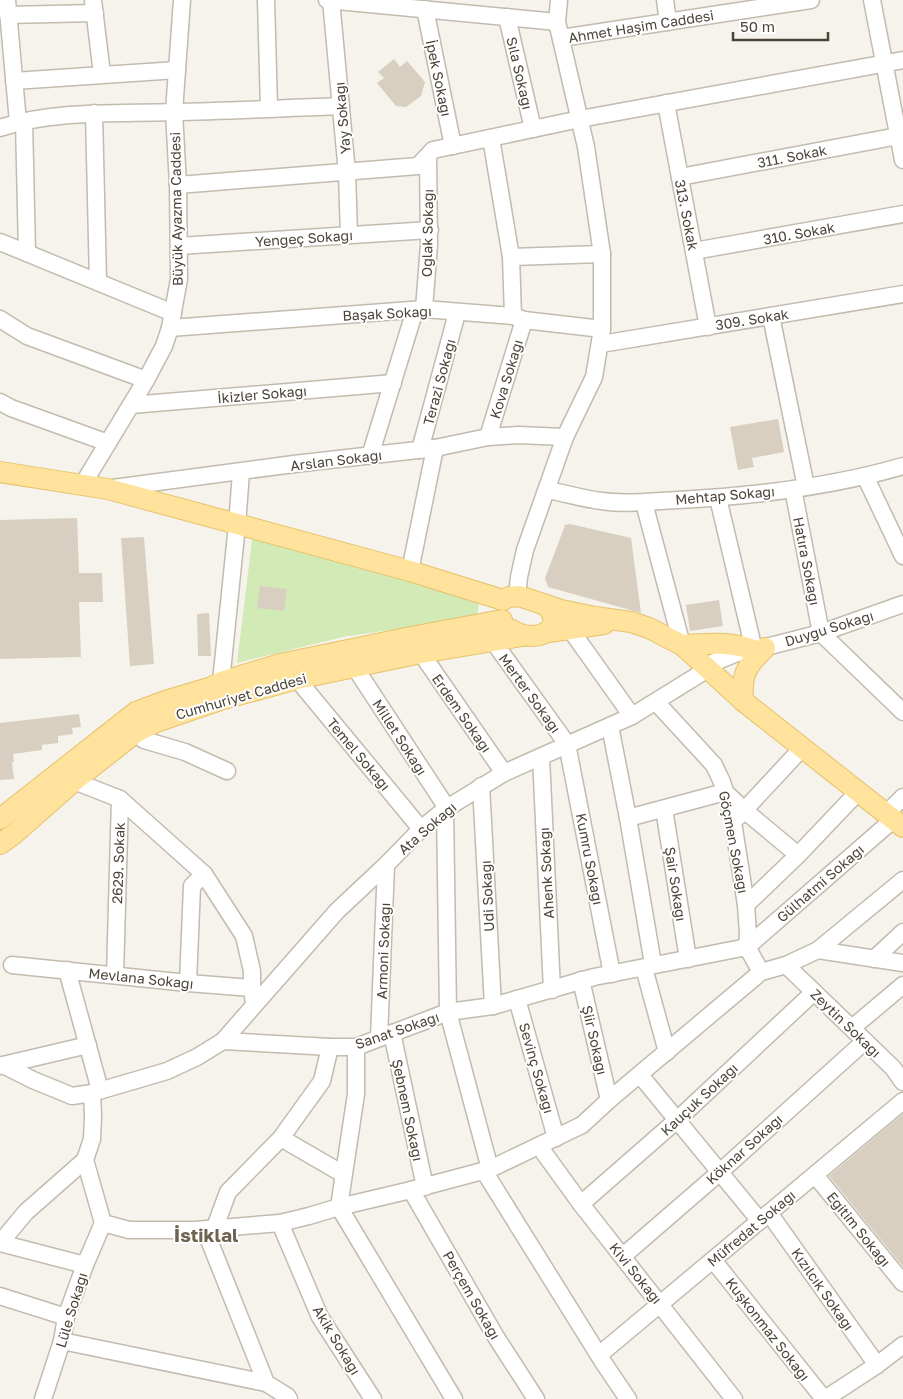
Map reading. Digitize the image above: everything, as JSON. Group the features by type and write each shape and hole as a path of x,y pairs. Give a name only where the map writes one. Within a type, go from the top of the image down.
{"main road":[{"path":"0,472 108,489 510,598 531,599 546,606 595,618 631,622 649,628 682,645 743,701 894,820"},
{"path":"510,598 500,608 502,620 508,628 522,636 532,637 549,632 593,625 631,622"},
{"path":"546,606 553,617 549,632"},
{"name":"Cumhuriyet Caddesi","path":"0,819 136,712 212,687 221,682 280,664 502,620"},
{"name":"Cumhuriyet Caddesi","path":"0,844 74,781 135,733 156,722 220,700 297,679 421,653 522,636"},
{"path":"682,645 725,643 759,649 742,679 743,701"}],"street":[{"name":"Büyük Ayazma Caddesi","path":"84,484 146,380 164,346 171,320 179,278 178,185 174,112 182,0"},
{"path":"266,0 269,108"},
{"path":"333,0 383,3 425,9 458,6 507,17 557,22"},
{"name":"Yay Sokağı","path":"333,0 347,173 349,235"},
{"path":"510,598 519,577 525,550 565,437 594,376 601,337 602,254 586,147 557,22 559,0"},
{"path":"664,0 668,22"},
{"name":"Ahmet Haşim Caddesi","path":"561,38 668,22 779,2 811,0"},
{"path":"872,0 884,64 901,136 903,160"},
{"path":"27,253 21,121 5,46 7,8 94,6 102,74"},
{"name":"İpek Sokağı","path":"425,9 453,146"},
{"name":"Sıla Sokağı","path":"507,17 533,129"},
{"path":"178,185 418,166 433,150 580,119 903,60"},
{"path":"14,81 176,70"},
{"name":"313. Sokak","path":"666,103 708,326"},
{"path":"0,128 21,121 94,113 341,106"},
{"path":"94,113 98,282"},
{"name":"311. Sokak","path":"680,177 901,136"},
{"name":"Kova Sokağı","path":"488,437 518,318 511,257 490,138"},
{"name":"Oğlak Sokağı","path":"370,456 393,383 420,310 430,230 428,156"},
{"name":"310. Sokak","path":"694,251 903,214"},
{"name":"Yengeç Sokağı","path":"179,246 430,230"},
{"path":"0,242 98,282 171,320"},
{"path":"511,257 602,254"},
{"name":"309. Sokak","path":"601,337 708,326 903,294"},
{"name":"Başak Sokağı","path":"171,320 420,310 518,318 601,337"},
{"name":"Terazi Sokağı","path":"410,571 427,449 457,313"},
{"name":"Hatıra Sokağı","path":"771,316 800,488 821,633"},
{"path":"0,319 27,336 146,380"},
{"name":"İkizler Sokağı","path":"131,405 393,383"},
{"path":"0,402 11,408 108,443"},
{"name":"Arslan Sokağı","path":"108,489 427,449 488,437 518,435 565,437"},
{"name":"Mehtap Sokağı","path":"547,490 604,502 718,498 800,488 865,476 903,466"},
{"path":"221,682 241,472"},
{"path":"865,476 903,556"},
{"path":"718,498 759,649"},
{"path":"644,502 682,645"},
{"name":"Duygu Sokağı","path":"708,669 749,656 759,649 821,633 903,604"},
{"path":"570,629 632,716"},
{"path":"821,633 903,712"},
{"name":"Merter Sokağı","path":"493,641 567,744"},
{"name":"Erdem Sokağı","path":"421,653 504,773"},
{"name":"Millet Sokağı","path":"354,666 446,808"},
{"name":"Ata Sokağı","path":"223,1041 337,911 421,829 446,808 504,773 632,716 708,669"},
{"name":"Temel Sokağı","path":"297,679 421,829"},
{"name":"Göçmen Sokağı","path":"656,702 714,765 725,792 739,816 748,933 747,947"},
{"path":"610,726 628,818 648,966 667,1052"},
{"path":"135,733 144,740 185,752 227,771"},
{"name":"Kumru Sokağı","path":"567,744 612,974"},
{"path":"798,855 739,816 803,747"},
{"name":"Ahenk Sokağı","path":"541,757 552,990"},
{"path":"74,781 120,799 204,874 244,936 252,972 254,1005"},
{"name":"Udi Sokağı","path":"480,786 494,1006"},
{"path":"628,818 725,792"},
{"path":"746,905 798,855 858,792"},
{"name":"Gülhatmi Sokağı","path":"747,947 894,820 903,797"},
{"name":"2629. Sokak","path":"115,975 120,799"},
{"path":"446,808 448,1012 488,1170 628,1399"},
{"name":"Şair Sokağı","path":"664,809 688,960"},
{"name":"Armoni Sokağı","path":"386,865 386,1035"},
{"path":"188,983 192,886 204,874"},
{"path":"85,1160 103,1222 129,1230 210,1230 280,1223 488,1170 582,1125 761,972 786,966 818,950 903,880"},
{"path":"874,959 903,932"},
{"path":"747,947 761,972"},
{"name":"Sanat Sokağı","path":"223,1041 356,1047 448,1012 494,1006 581,980 747,947"},
{"path":"818,950 902,965"},
{"name":"Mevlana Sokağı","path":"12,965 252,988"},
{"name":"Zeytin Sokağı","path":"786,966 893,1068 903,1082"},
{"path":"67,970 88,1045 96,1092 92,1139 85,1160 26,1212 0,1243 85,1265"},
{"name":"Şiir Sokağı","path":"581,980 609,1100"},
{"path":"852,1028 903,985"},
{"name":"Kauçuk Sokağı","path":"581,1204 677,1120 814,992"},
{"name":"Sevinç Sokağı","path":"518,998 556,1138"},
{"name":"Şebnem Sokağı","path":"386,1035 418,1188"},
{"path":"2,1065 72,1096 96,1092 167,1071 197,1057 223,1041"},
{"name":"Köknar Sokağı","path":"623,1256 720,1172 865,1041"},
{"path":"2,1065 88,1045"},
{"path":"266,1383 210,1230 228,1192 282,1138 322,1080 330,1047"},
{"path":"356,1047 356,1094 339,1207 454,1399"},
{"name":"Kızılcık Sokağı","path":"640,1075 720,1172 765,1217 877,1365"},
{"name":"Müfredat Sokağı","path":"599,1354 903,1102"},
{"path":"282,1138 343,1174"},
{"name":"Kivi Sokağı","path":"539,1146 581,1204 734,1399"},
{"name":"Eğitim Sokağı","path":"815,1175 903,1283"},
{"name":"Perçem Sokağı","path":"418,1188 496,1337 536,1399"},
{"name":"Lüle Sokağı","path":"42,1399 62,1341 66,1317 103,1222"},
{"name":"Akik Sokağı","path":"280,1223 320,1317 373,1399"},
{"name":"Kuşkonmaz Sokağı","path":"713,1260 824,1399"},
{"path":"0,1296 66,1317"},
{"path":"62,1341 266,1383 289,1399"},
{"path":"824,1399 877,1365 903,1345"}],"green space":[{"path":"266,539 479,602 477,617 343,637 237,663 252,540"}],"building":[{"path":"394,59 400,67 407,61 425,82 421,96 406,107 396,106 377,83 384,78 378,72"},
{"path":"778,419 784,452 752,458 754,467 738,470 730,427"},
{"path":"77,518 79,573 102,573 103,602 79,602 81,657 0,659 0,520"},
{"path":"570,524 631,538 641,613 548,587 545,578 565,525"},
{"path":"144,537 154,664 130,666 121,538"},
{"path":"260,586 287,589 284,611 257,608"},
{"path":"719,600 723,626 690,631 686,605"},
{"path":"209,613 211,656 198,656 197,614"},
{"path":"79,714 81,727 72,728 73,734 58,736 58,743 42,745 42,750 13,754 14,779 0,780 0,723"},
{"path":"903,1114 903,1267 829,1176"}],"district":[{"name":"İstiklal","path":"206,1234"}]}
